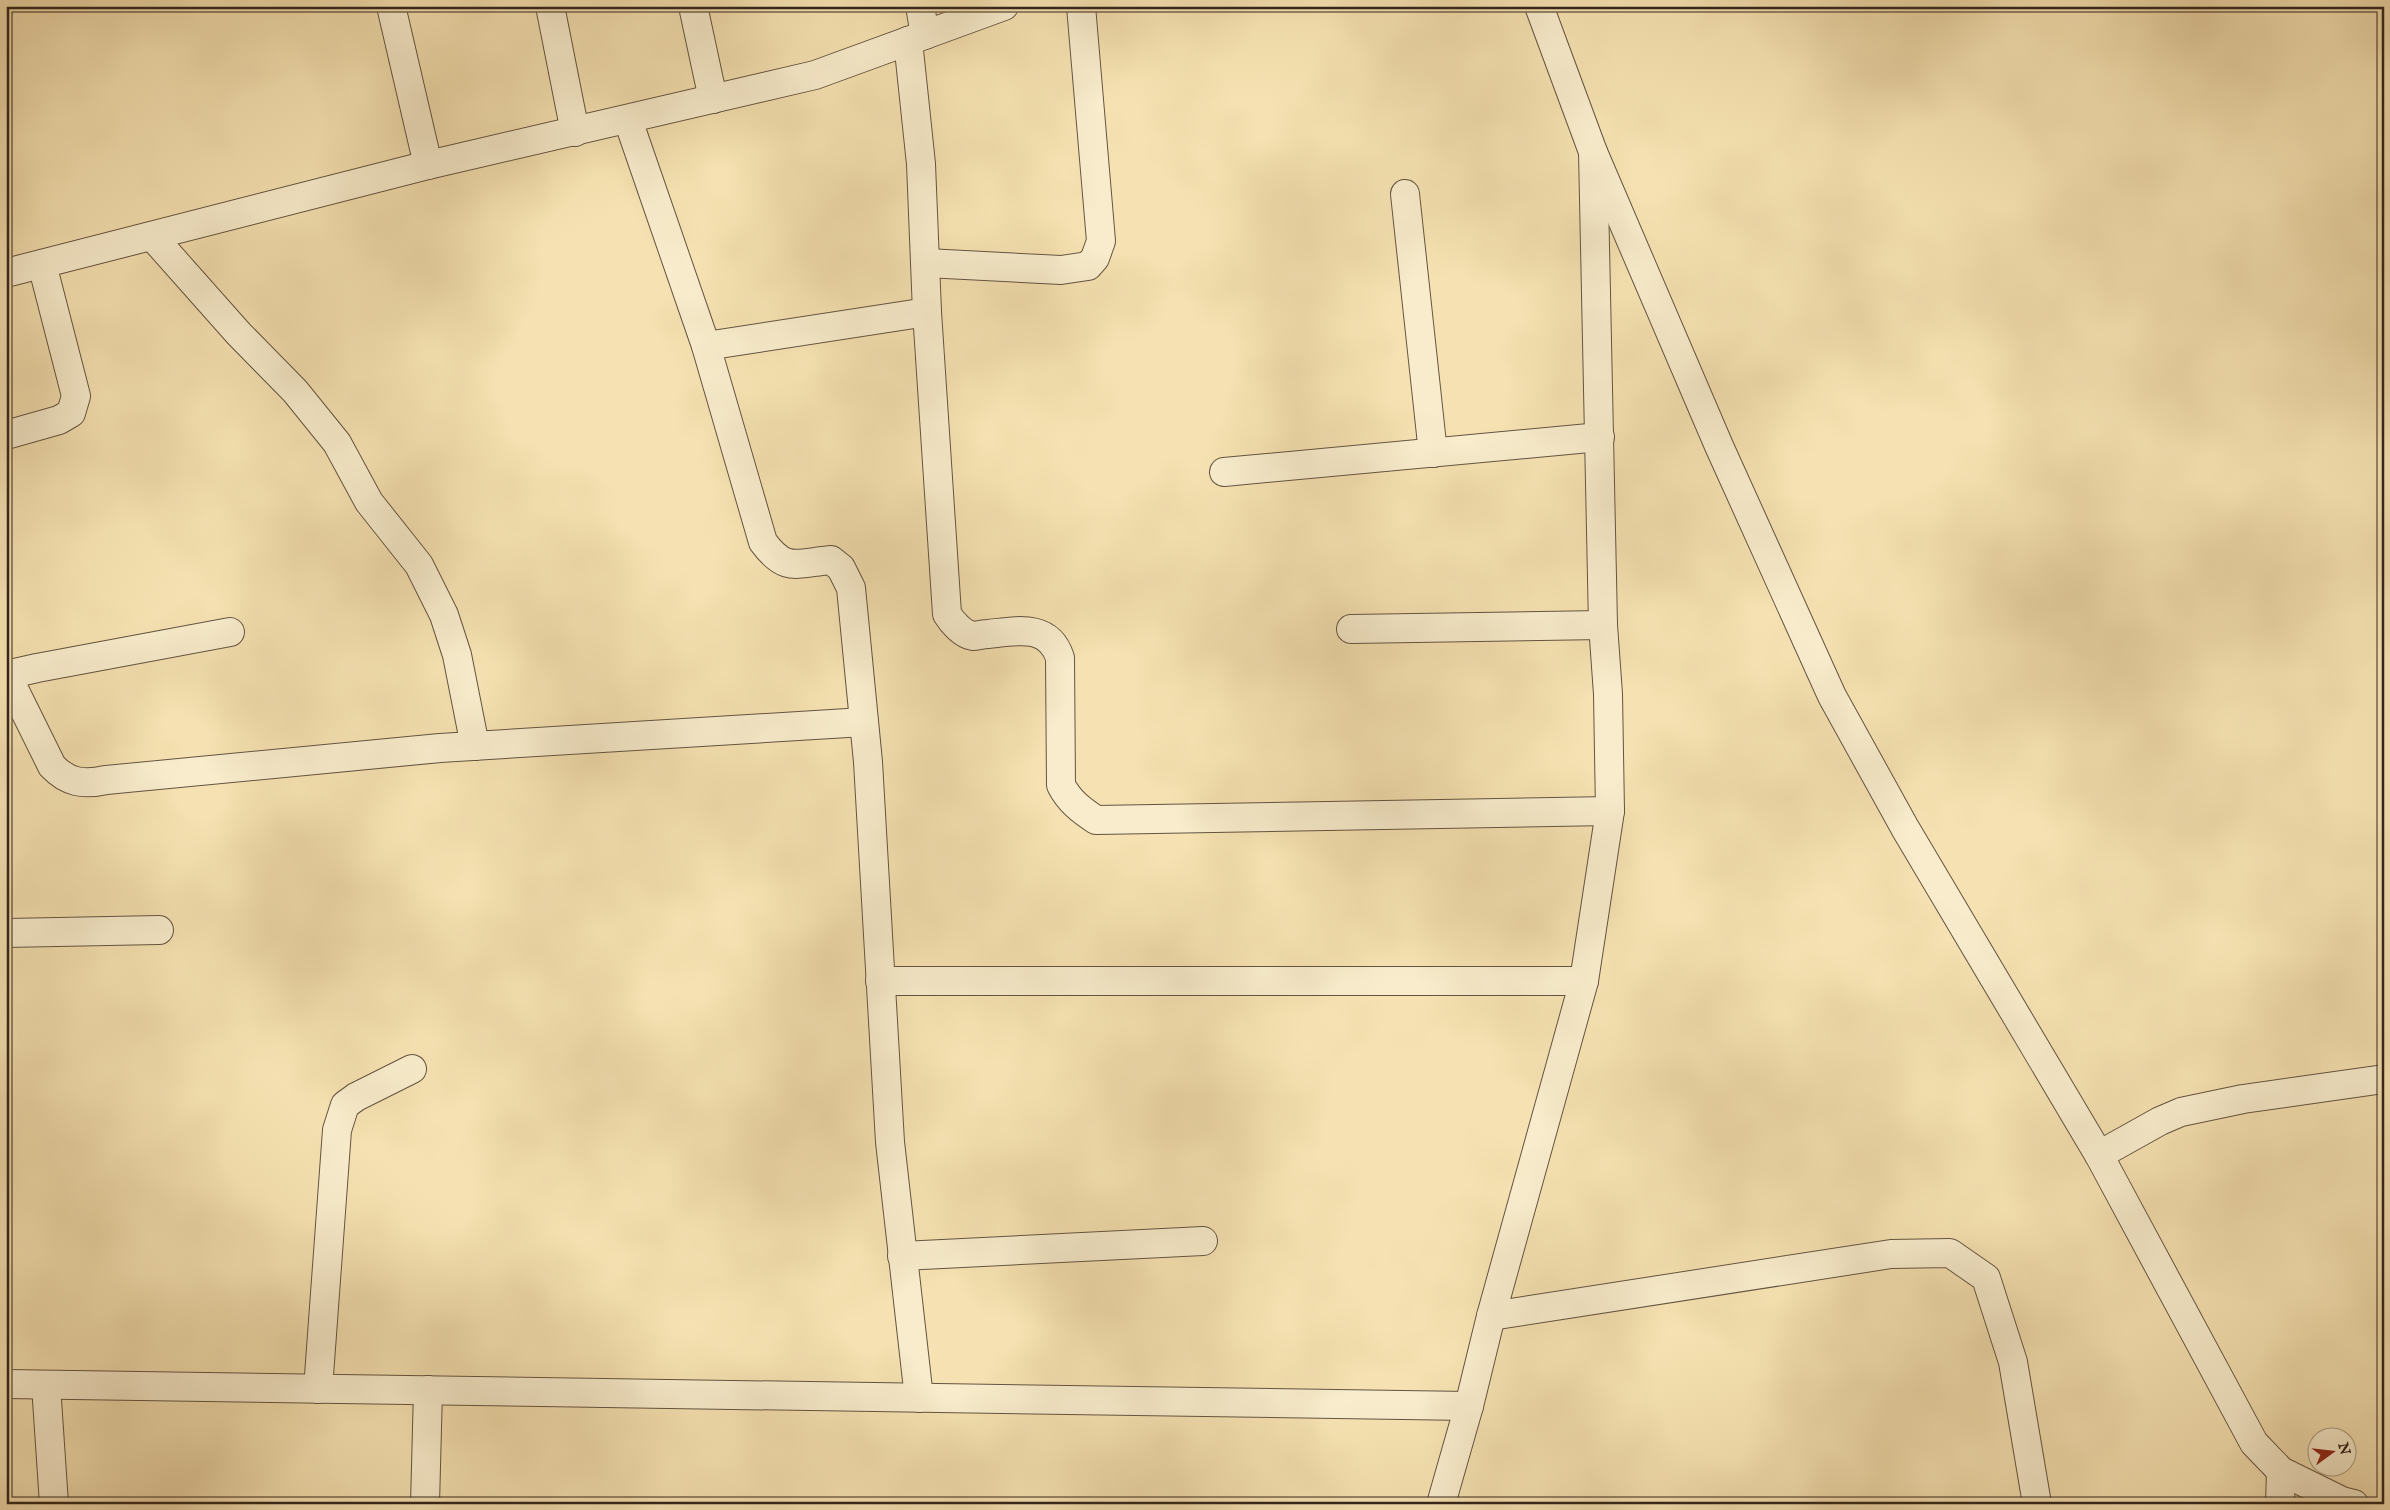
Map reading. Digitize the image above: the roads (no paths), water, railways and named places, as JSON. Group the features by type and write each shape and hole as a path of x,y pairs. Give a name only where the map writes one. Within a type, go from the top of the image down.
{"street":[{"path":"391,6 428,165"},
{"path":"550,6 575,132"},
{"path":"693,6 713,99"},
{"path":"920,6 916,38 927,312 947,614 953,624 972,636 1028,630 1046,637 1057,648 1060,658 1061,785 1068,798 1096,820 1610,811"},
{"path":"6,273 428,165 815,75 1004,6"},
{"path":"926,263 1061,270 1088,266 1095,258 1101,241 1081,6"},
{"path":"1540,6 1593,152 1719,446 1832,696 1905,828 2099,1155 2254,1442 2282,1471 2342,1501 2354,1504"},
{"path":"628,120 706,346 763,542 773,556 785,564 831,560 840,568 851,588 864,722 890,1142 918,1398"},
{"path":"1441,1504 1584,981 1610,811 1593,152"},
{"path":"1405,194 1433,453"},
{"path":"152,236 239,334 295,391 337,443 369,502 419,565 444,615 457,655 475,746"},
{"path":"6,435 59,420 70,413 76,396 42,264"},
{"path":"706,346 927,312"},
{"path":"1224,472 1600,437"},
{"path":"1351,630 1604,625"},
{"path":"230,632 7,675 52,766 61,776 88,784 116,779 475,746 864,722"},
{"path":"6,933 159,930"},
{"path":"880,981 1584,981"},
{"path":"318,1389 337,1130 344,1105 412,1069"},
{"path":"2099,1155 2160,1121 2181,1112 2243,1099 2384,1079"},
{"path":"902,1256 1203,1241"},
{"path":"1491,1316 1891,1254 1950,1253 1986,1278 2013,1362 2034,1503"},
{"path":"6,1384 1469,1406"},
{"path":"46,1385 54,1504"},
{"path":"425,1504 428,1390"},
{"path":"2280,1504 2282,1471"}]}
